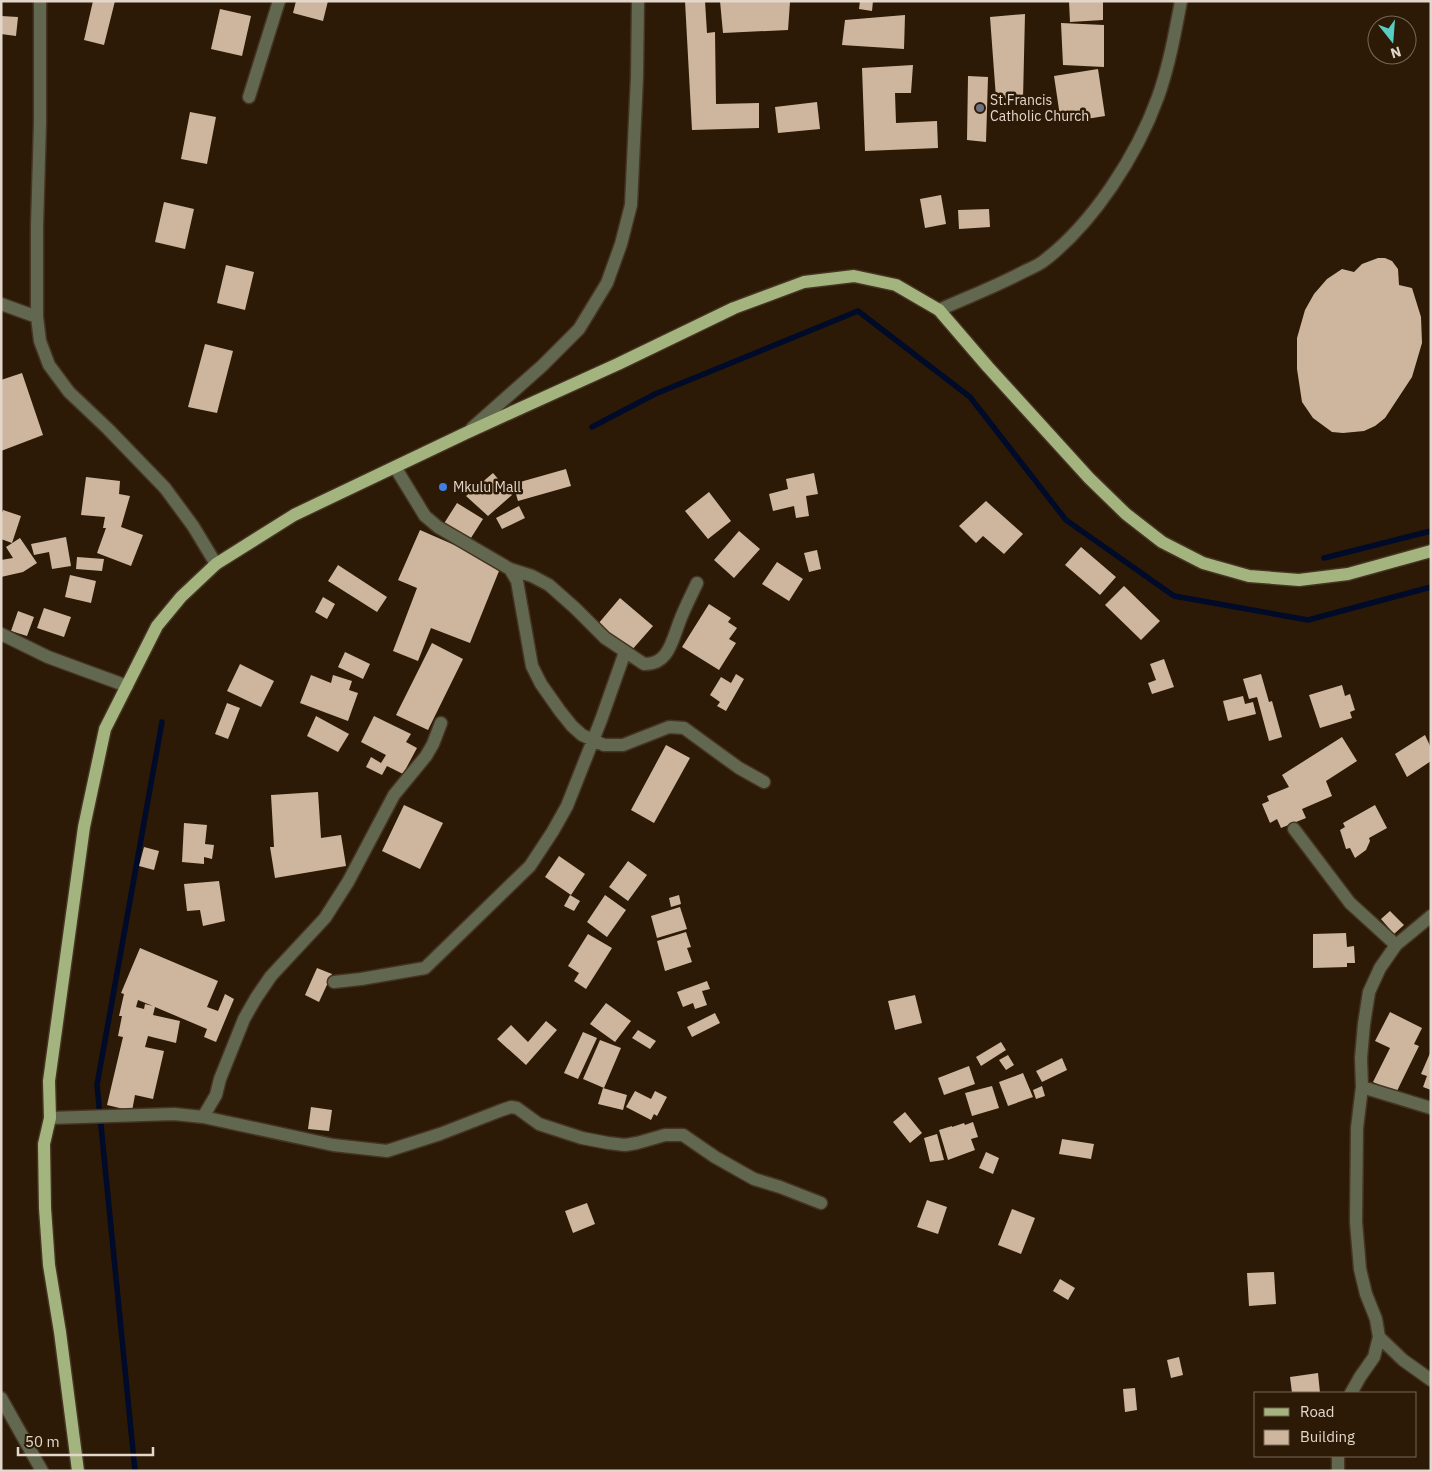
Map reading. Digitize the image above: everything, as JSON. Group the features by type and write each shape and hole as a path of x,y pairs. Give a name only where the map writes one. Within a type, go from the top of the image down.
{"main road":[{"path":"78,1471 60,1332 48,1265 44,1144 50,1118 49,1081 84,826 105,728 157,626 182,597 216,564 294,515 734,308 804,282 854,276 896,285 939,310 1089,478 1126,514 1162,542 1203,563 1249,576 1299,580 1348,574 1431,551"}],"street":[{"path":"40,1 40,123 37,226 37,317 40,341 49,365 68,392 108,429 165,488 193,526 216,564"},
{"path":"249,97 279,1"},
{"path":"466,433 542,366 579,329 607,283 621,244 630,204 637,77 638,1"},
{"path":"939,310 1010,279 1044,261 1067,240 1098,205 1120,174 1144,132 1159,95 1173,43 1181,1"},
{"path":"1,304 37,317"},
{"path":"395,467 425,516 438,527 510,569 532,576 549,585 604,638 644,664 650,665 659,662 667,654 697,583"},
{"path":"510,569 517,581 532,666 541,684 566,719 582,735 604,745 623,745 669,726 684,728 739,768 764,782"},
{"path":"1,634 48,658 127,686"},
{"path":"334,982 360,980 425,968 530,866 567,806 625,652"},
{"path":"202,1117 216,1095 220,1079 240,1028 256,998 271,976 324,918 348,882 394,795 426,756 441,723"},
{"path":"1294,829 1350,903 1396,944"},
{"path":"1352,1392 1374,1357 1379,1337 1376,1319 1366,1294 1360,1269 1356,1222 1357,1128 1362,1087 1361,1058 1364,1024 1369,992 1380,968 1396,944 1431,916"},
{"path":"1362,1087 1431,1108"},
{"path":"50,1118 174,1114 202,1117 333,1145 387,1151 440,1134 511,1107 517,1108 539,1124 582,1138 608,1143 637,1143 665,1135 683,1136 754,1179 821,1203"},
{"path":"1379,1337 1403,1360 1431,1380"},
{"path":"1,1398 42,1471"},
{"path":"1338,1457 1338,1471"}],"building":[{"path":"93,1 115,1 104,45 84,40"},
{"path":"296,1 328,1 323,21 293,13"},
{"path":"685,1 705,1 707,33 715,32 716,104 759,103 759,128 692,130"},
{"path":"720,1 790,2 788,30 723,33"},
{"path":"860,1 873,1 872,11 859,9"},
{"path":"1069,1 1103,1 1103,20 1070,22"},
{"path":"220,9 251,16 242,56 211,49"},
{"path":"1025,14 1023,99 996,98 990,17"},
{"path":"905,15 904,49 842,45 845,20"},
{"path":"1,16 18,17 16,36 1,34"},
{"path":"1061,23 1104,25 1104,67 1063,65"},
{"path":"913,65 911,93 895,93 896,123 937,121 938,148 865,151 862,68"},
{"path":"1098,69 1105,116 1061,123 1054,76"},
{"path":"968,76 988,77 986,142 967,140"},
{"path":"817,102 820,129 778,133 775,107"},
{"path":"190,112 216,117 207,164 181,159"},
{"path":"941,195 946,224 925,228 920,199"},
{"path":"164,202 194,209 185,249 155,242"},
{"path":"989,209 990,227 959,229 958,210"},
{"path":"1378,258 1392,261 1398,269 1399,285 1412,288 1421,317 1422,343 1412,377 1385,418 1375,426 1364,431 1332,432 1313,418 1302,402 1297,369 1297,338 1305,310 1314,294 1327,279 1342,269 1354,272 1362,264"},
{"path":"226,265 254,272 245,310 217,303"},
{"path":"205,344 233,351 217,413 188,407"},
{"path":"22,373 43,435 1,451 1,380"},
{"path":"566,469 571,486 518,501 513,484"},
{"path":"493,473 512,495 488,516 466,496"},
{"path":"814,473 818,494 806,496 809,516 796,518 794,506 773,511 769,494 788,489 786,479"},
{"path":"86,477 120,481 119,494 130,496 121,527 143,535 131,566 97,553 106,528 103,528 105,517 81,515"},
{"path":"709,492 731,521 708,539 685,511"},
{"path":"986,501 1023,534 1004,554 983,536 976,543 959,526"},
{"path":"457,503 483,519 469,541 443,525"},
{"path":"519,506 525,518 502,529 496,518"},
{"path":"3,510 21,516 12,543 1,539 1,516"},
{"path":"420,530 459,547 499,571 470,643 431,628 418,661 393,651 417,588 398,580"},
{"path":"739,531 760,549 734,578 714,560"},
{"path":"66,537 71,566 52,569 49,552 34,555 31,544"},
{"path":"20,538 37,563 23,572 1,577 1,560 13,558 6,547"},
{"path":"1081,547 1116,577 1100,595 1065,565"},
{"path":"817,550 821,569 809,572 804,553"},
{"path":"77,557 104,559 102,571 76,569"},
{"path":"777,562 803,579 789,601 762,584"},
{"path":"338,565 387,597 377,612 328,581"},
{"path":"70,575 96,581 91,603 65,597"},
{"path":"1124,586 1160,621 1141,640 1105,605"},
{"path":"323,597 335,604 327,619 315,612"},
{"path":"620,598 653,626 631,651 598,624"},
{"path":"709,604 731,618 728,622 737,628 729,639 736,643 719,670 682,647"},
{"path":"44,608 71,617 64,637 37,628"},
{"path":"18,611 34,617 27,636 11,631"},
{"path":"432,643 463,659 428,730 396,715"},
{"path":"345,652 370,664 363,679 338,667"},
{"path":"1164,659 1174,687 1152,694 1148,683 1156,680 1150,664"},
{"path":"240,664 274,681 261,707 227,691"},
{"path":"736,674 744,679 726,711 717,706 720,702 710,695 721,677 731,683"},
{"path":"1261,674 1269,702 1272,701 1282,737 1269,741 1257,697 1249,699 1243,679"},
{"path":"311,675 331,683 333,675 352,681 349,690 358,693 348,721 300,703"},
{"path":"1342,685 1345,696 1350,694 1355,710 1350,712 1352,718 1320,728 1309,695"},
{"path":"1243,696 1245,704 1253,702 1256,714 1228,721 1223,701"},
{"path":"227,703 240,708 228,739 215,734"},
{"path":"316,716 349,734 338,752 307,736"},
{"path":"374,716 411,734 406,742 417,748 403,774 387,766 382,775 366,767 371,757 381,763 386,755 361,742"},
{"path":"1425,735 1431,748 1431,761 1407,777 1395,754"},
{"path":"1342,737 1357,761 1326,781 1332,796 1302,809 1306,818 1281,828 1277,819 1270,823 1262,804 1269,801 1267,796 1289,787 1282,775"},
{"path":"666,745 690,758 654,823 631,810"},
{"path":"318,792 321,838 341,835 346,866 275,878 270,847 274,847 271,795"},
{"path":"404,805 443,823 420,869 382,851"},
{"path":"1375,805 1387,828 1369,838 1370,841 1366,850 1355,858 1350,848 1346,849 1340,830 1345,827 1343,823"},
{"path":"184,823 207,825 205,844 214,845 212,859 204,857 204,864 182,862"},
{"path":"144,847 159,851 154,870 139,866"},
{"path":"559,856 585,874 571,895 545,877"},
{"path":"628,861 647,875 628,901 609,887"},
{"path":"219,881 225,921 203,926 200,910 187,911 184,884"},
{"path":"570,895 580,901 574,911 564,906"},
{"path":"605,895 626,910 607,937 587,922"},
{"path":"679,895 681,904 671,907 669,898"},
{"path":"680,907 687,929 657,938 651,916"},
{"path":"1390,911 1404,925 1394,934 1381,919"},
{"path":"686,932 691,947 687,948 692,962 665,971 657,941"},
{"path":"1346,933 1347,947 1354,946 1355,963 1347,963 1347,967 1313,968 1313,934"},
{"path":"588,934 612,948 586,989 574,981 579,973 568,966"},
{"path":"140,948 218,981 207,1007 218,1011 225,994 234,999 216,1042 204,1037 207,1029 155,1007 153,1015 180,1021 176,1043 148,1036 145,1047 164,1051 153,1099 135,1095 132,1111 107,1105 123,1037 118,1036 122,1016 119,1016 124,994 121,993","holes":["138,1000 153,1006 145,1004 144,1009 136,1007"]},
{"path":"317,968 332,974 319,1002 305,995"},
{"path":"707,981 710,989 702,991 707,1005 695,1009 693,1003 683,1007 677,992"},
{"path":"915,995 922,1023 895,1030 888,1001"},
{"path":"606,1003 631,1021 615,1042 590,1024"},
{"path":"1390,1012 1422,1028 1414,1044 1419,1046 1396,1093 1373,1082 1390,1048 1375,1041"},
{"path":"715,1013 720,1023 692,1037 687,1027"},
{"path":"546,1021 557,1030 526,1065 497,1039 511,1025 528,1042"},
{"path":"638,1030 656,1041 650,1049 632,1038"},
{"path":"583,1032 597,1038 578,1079 564,1073"},
{"path":"600,1040 621,1048 604,1088 583,1079"},
{"path":"1001,1042 1006,1050 981,1066 976,1057"},
{"path":"1431,1051 1431,1090 1423,1087 1427,1076 1421,1074"},
{"path":"1008,1055 1014,1065 1006,1070 999,1060"},
{"path":"1062,1058 1067,1070 1042,1082 1036,1071"},
{"path":"969,1066 975,1084 944,1095 938,1078"},
{"path":"1023,1073 1033,1097 1008,1106 999,1082"},
{"path":"992,1086 999,1108 972,1116 965,1093"},
{"path":"1042,1086 1045,1096 1036,1099 1033,1090"},
{"path":"603,1088 627,1095 623,1110 598,1104"},
{"path":"635,1091 651,1099 655,1091 667,1097 657,1116 654,1114 651,1120 626,1107"},
{"path":"311,1107 332,1110 329,1131 308,1129"},
{"path":"905,1112 922,1133 910,1143 893,1122"},
{"path":"973,1122 978,1137 971,1139 975,1150 948,1160 939,1130"},
{"path":"937,1134 944,1160 930,1162 924,1138"},
{"path":"1062,1139 1094,1144 1091,1159 1059,1154"},
{"path":"986,1152 999,1158 993,1174 979,1168"},
{"path":"927,1200 947,1207 938,1234 917,1227"},
{"path":"587,1203 595,1224 573,1233 565,1211"},
{"path":"1012,1209 1035,1218 1021,1254 998,1245"},
{"path":"1274,1272 1276,1304 1249,1306 1247,1273"},
{"path":"1060,1279 1075,1288 1068,1300 1053,1291"},
{"path":"1179,1357 1183,1375 1171,1378 1167,1360"},
{"path":"1318,1373 1320,1392 1292,1392 1290,1377"},
{"path":"1135,1388 1137,1410 1125,1412 1123,1389"}],"waterway":[{"path":"592,427 655,394 858,311 970,397 1066,520 1174,596 1308,620 1431,587"},
{"path":"1324,558 1431,531"},
{"path":"135,1471 97,1085 162,722"}],"place":[{"name":"St.Francis Catholic Church","path":"980,108"},
{"name":"Mkulu Mall","path":"443,487"}]}
